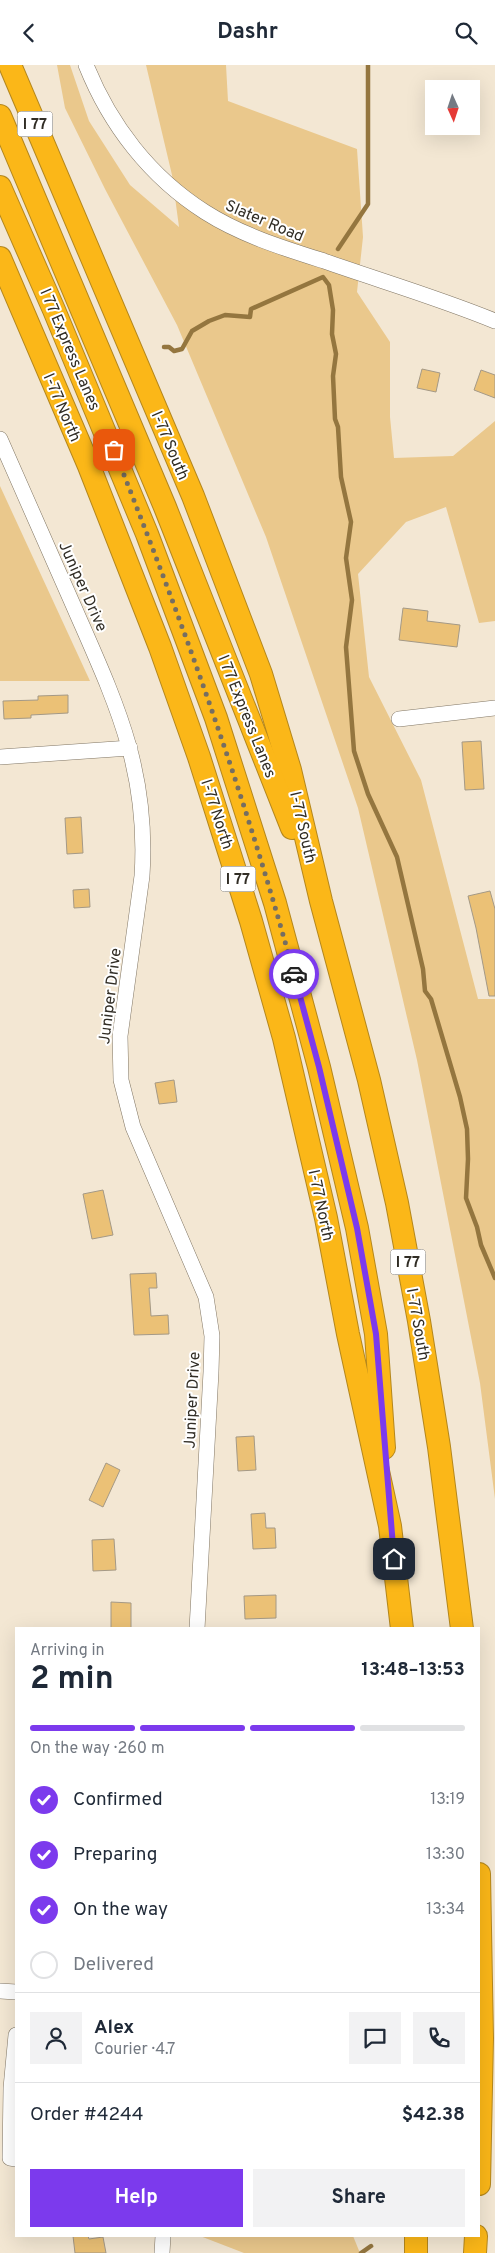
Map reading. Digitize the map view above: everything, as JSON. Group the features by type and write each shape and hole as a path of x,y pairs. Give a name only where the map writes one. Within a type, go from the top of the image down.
{"highway":[{"name":"I-77 South","path":"10,65 167,433 261,675 290,769 321,901 369,1080 408,1260 440,1447 462,1627"},
{"name":"I 77 Express Lanes","path":"0,116 165,507 321,901"},
{"name":"I 77 Express Lanes","path":"0,187 54,310 147,534 216,718 275,903 319,1067 357,1228 372,1307 376,1334 390,1526"},
{"name":"I-77 North","path":"0,258 89,466 143,604 199,757 238,879 277,1012 306,1131 390,1526 402,1627"},
{"path":"480,1929 482,2038 480,2135"},
{"path":"416,2237 416,2253"},
{"path":"475,2253 476,2237"}],"street":[{"name":"Slater Road","path":"86,65 108,111 136,151 166,183 206,213 227,225 278,246 495,321"},
{"name":"Juniper Drive","path":"0,439 112,694 130,748 141,797 144,851 140,899 120,1036 121,1079 133,1127 200,1279 210,1314 212,1337 197,1627"},
{"path":"399,719 495,708"},
{"path":"0,757 130,748"},
{"path":"0,1991 15,1992"},
{"path":"15,2046 11,2088 10,2158 15,2159"},
{"path":"162,2253 163,2237"}],"shaded area":[{"path":"57,65 70,65 89,121 130,185 179,227 172,175 146,65 226,65 228,101 357,149 363,237 357,292 390,342 390,417 394,458 453,456 495,421 495,621 479,623 446,507 406,522 358,574 369,677 421,780 478,999 495,999 495,1499 480,1383 417,1060 358,808 266,537 177,325 105,189 65,108"},
{"path":"0,486 90,681 0,681"},
{"path":"203,2237 353,2237 360,2253 244,2253"}],"building":[{"path":"422,369 440,373 436,392 417,388"},
{"path":"481,370 495,375 495,398 474,390"},
{"path":"403,608 428,611 427,621 460,625 457,647 399,640"},
{"path":"68,695 68,713 31,715 31,718 4,719 3,701 38,700 38,696"},
{"path":"481,741 484,789 465,790 462,742"},
{"path":"81,817 83,853 67,854 65,818"},
{"path":"89,889 90,907 74,908 73,890"},
{"path":"490,891 495,909 495,996 489,996 468,896"},
{"path":"174,1080 177,1102 159,1104 155,1083"},
{"path":"103,1190 113,1235 92,1239 83,1194"},
{"path":"156,1273 157,1288 149,1288 151,1316 168,1315 169,1334 134,1335 130,1274"},
{"path":"254,1436 256,1470 238,1471 236,1437"},
{"path":"106,1463 120,1470 103,1507 89,1500"},
{"path":"265,1513 266,1528 275,1528 276,1548 253,1549 251,1514"},
{"path":"114,1539 116,1570 93,1571 92,1540"},
{"path":"276,1595 276,1618 245,1619 244,1596"},
{"path":"111,1602 131,1603 131,1627 111,1627"},
{"path":"73,2237 88,2237 89,2239 103,2237 106,2253 75,2253"}],"waterway":[{"path":"338,249 368,204 368,65"},
{"path":"164,347 169,347 174,351 182,349 192,331 209,321 225,315 250,317 251,309 323,277 329,285 333,310 332,334 336,354 333,376 335,419 338,427 341,477 351,522 346,558 352,600 346,647 354,751 368,794 397,857 423,969 425,991 431,999 460,1097 467,1129 466,1198 477,1227 481,1245 495,1278"},
{"path":"361,2253 371,2246"}],"way so far":[{"path":"114,450 216,718 275,903 294,974"}],"route":[{"path":"294,974 319,1067 357,1228 376,1334 394,1559"}]}
